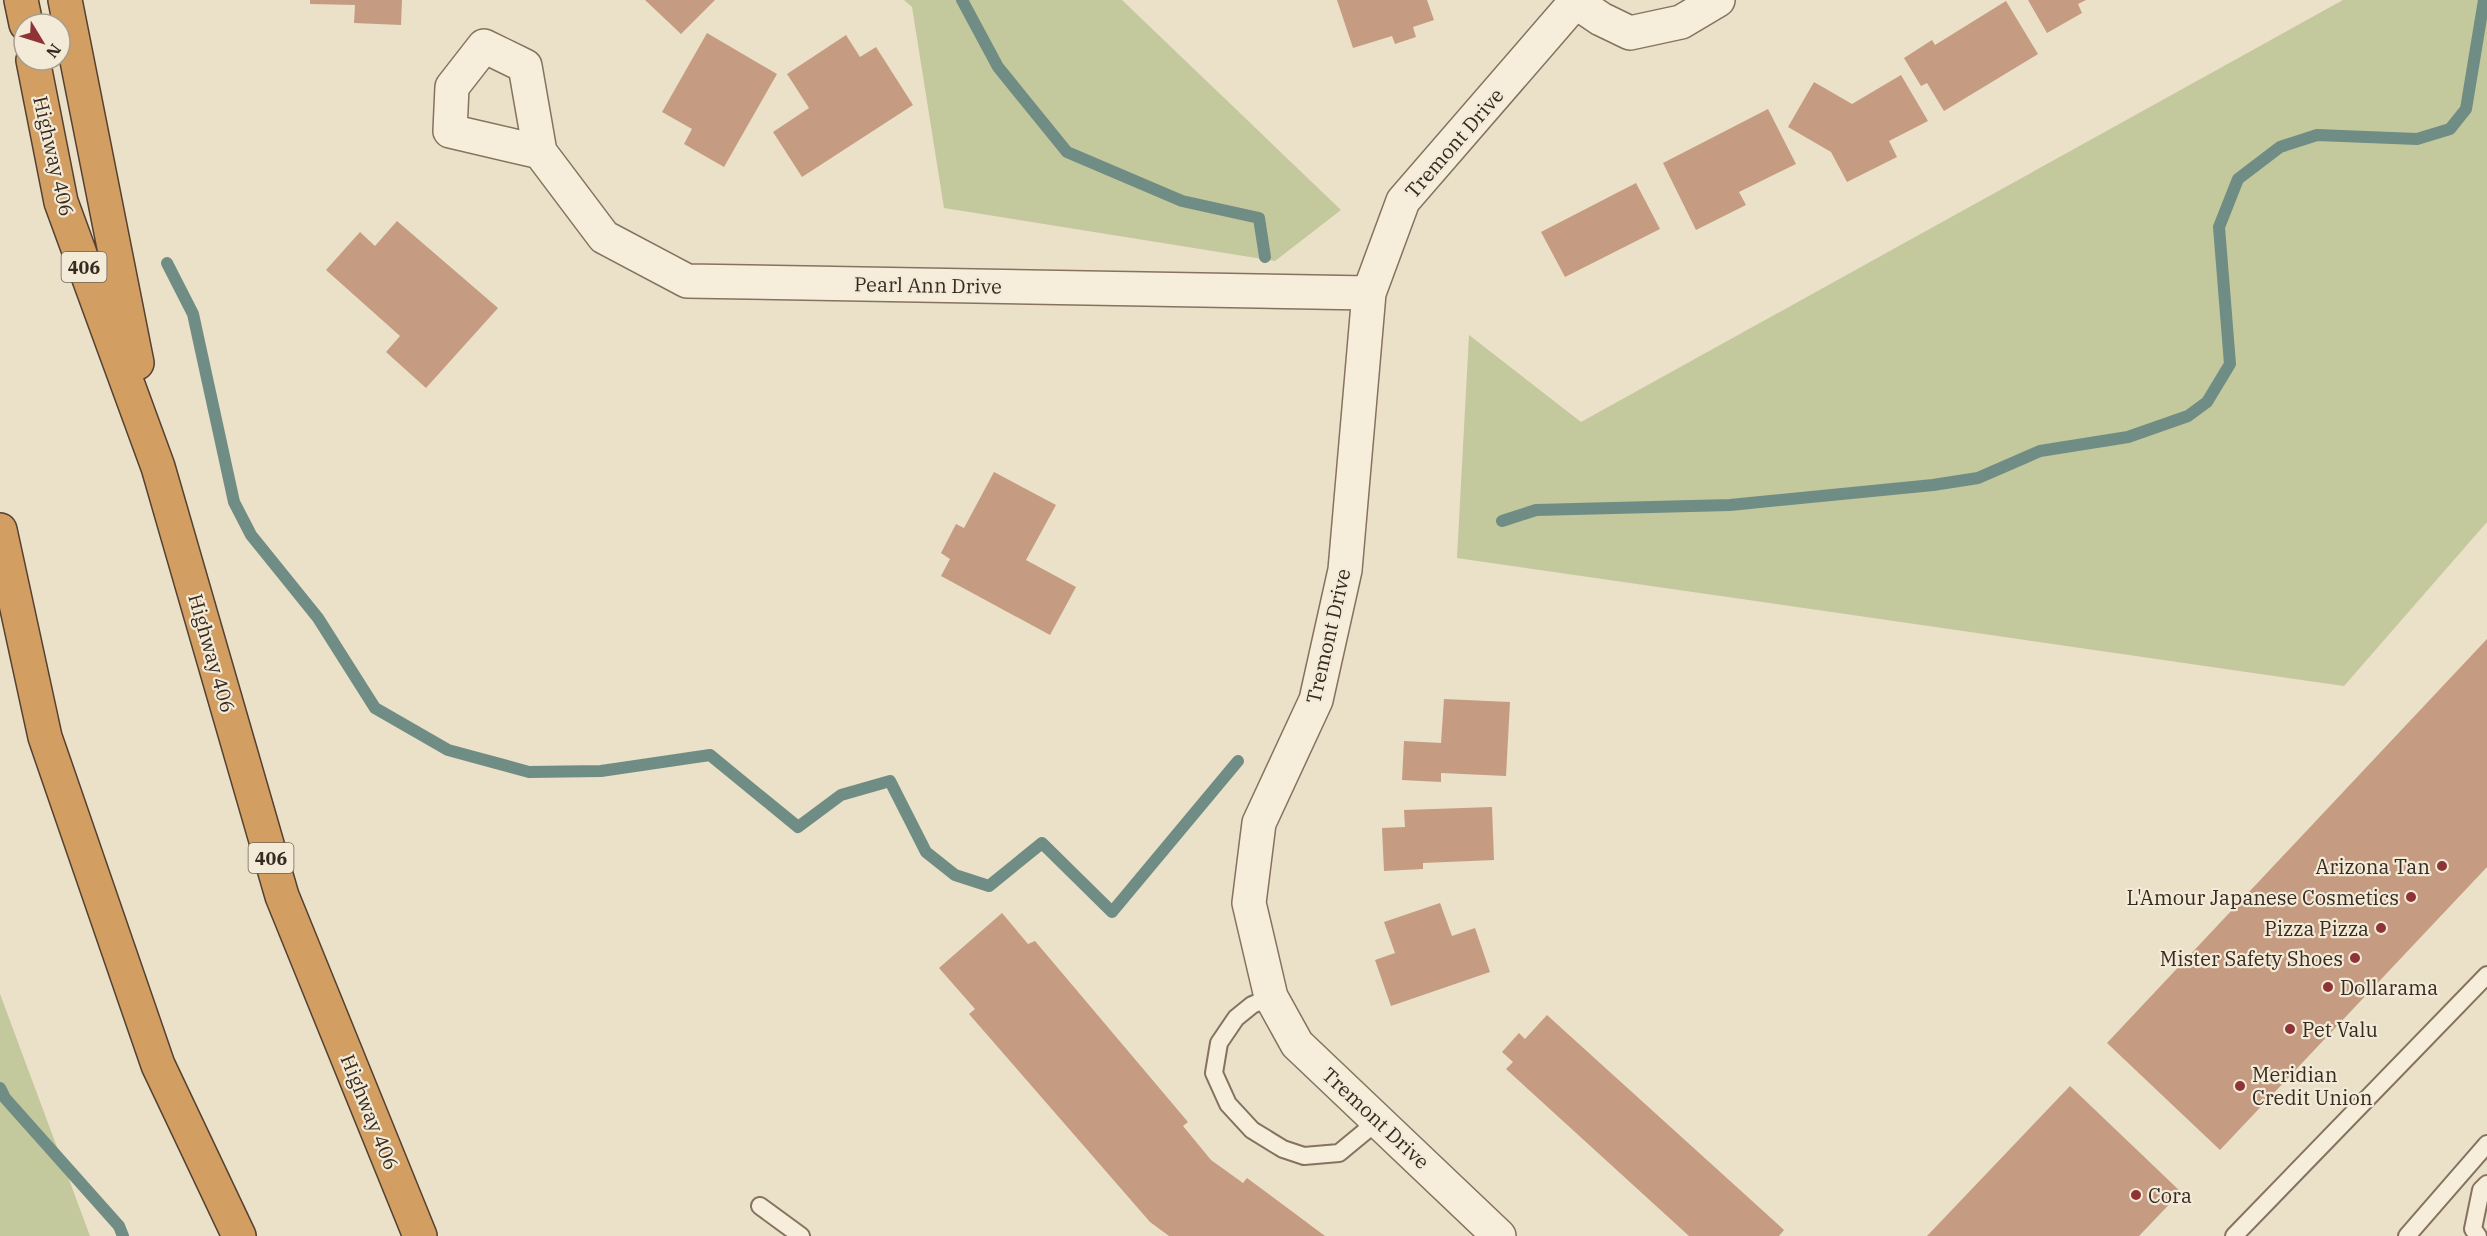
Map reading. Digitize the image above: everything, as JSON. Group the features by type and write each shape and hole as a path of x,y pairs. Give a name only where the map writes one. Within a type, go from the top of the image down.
{"highway":[{"path":"65,0 158,467"},
{"name":"Highway 406","path":"35,72 61,202 158,467 282,896 420,1236"},
{"path":"0,531 45,737"},
{"path":"0,570 45,737 158,1065 239,1236"}],"street":[{"path":"1577,1 1601,19 1630,33 1681,22 1718,0"},
{"name":"Tremont Drive","path":"1499,1236 1297,1044 1271,997 1249,903 1259,823 1316,700 1345,570 1369,293 1403,201 1577,1"},
{"name":"Pearl Ann Drive","path":"540,152 604,237 687,281 1369,293"}],"lane":[{"path":"2234,1236 2487,975"},
{"path":"1271,997 1252,1005 1236,1018 1219,1043 1214,1073 1228,1104 1252,1130 1283,1149 1304,1155 1339,1153 1379,1120"},
{"path":"2407,1236 2487,1144"},
{"path":"2478,1236 2473,1228 2481,1190 2487,1184"},
{"path":"760,1206 801,1236"}],"green space":[{"path":"904,0 1122,0 1341,210 1275,261 944,208 912,7"},
{"path":"2343,0 2487,0 2487,522 2344,686 1457,558 1469,335 1581,422"},
{"path":"0,994 90,1236 0,1236"}],"building":[{"path":"310,0 402,0 401,25 354,23 355,5 310,4"},
{"path":"645,0 715,0 681,34"},
{"path":"1337,0 1427,0 1434,20 1413,27 1416,37 1395,44 1392,36 1353,48"},
{"path":"2028,0 2086,0 2078,4 2082,13 2047,33"},
{"path":"2006,1 2038,54 1944,111 1927,83 1921,86 1904,58 1932,40 1935,45"},
{"path":"707,33 777,74 724,167 684,144 692,129 662,112"},
{"path":"846,35 860,57 876,47 913,105 802,177 773,132 809,108 787,74"},
{"path":"1901,75 1928,121 1889,141 1897,157 1847,182 1831,152 1788,127 1814,82 1852,104"},
{"path":"1768,109 1796,164 1739,192 1746,205 1696,230 1663,163"},
{"path":"1636,183 1660,229 1565,277 1541,232"},
{"path":"397,221 498,308 426,388 386,352 400,336 326,270 360,232 375,246"},
{"path":"994,472 1056,505 1026,560 1076,587 1050,635 941,576 950,559 941,553 956,524 964,528"},
{"path":"2487,639 2487,867 2220,1150 2107,1043"},
{"path":"1444,699 1510,702 1506,776 1441,773 1441,782 1402,780 1404,741 1441,743"},
{"path":"1492,807 1494,860 1423,863 1423,869 1384,871 1382,828 1405,827 1404,810"},
{"path":"1440,903 1452,936 1475,928 1490,972 1391,1006 1375,960 1395,953 1384,922"},
{"path":"1002,913 1028,944 1035,941 1188,1122 1183,1126 1211,1160 1243,1183 1247,1178 1325,1236 1169,1236 1150,1222 969,1014 975,1009 939,968"},
{"path":"1547,1015 1784,1230 1779,1236 1689,1236 1506,1069 1513,1062 1502,1052 1519,1033 1525,1039"},
{"path":"2070,1086 2181,1192 2139,1236 1927,1236"}],"waterway":[{"path":"962,0 998,67 1067,152 1182,201 1259,218 1265,257"},
{"path":"1502,521 1536,510 1730,505 1933,485 1978,478 2040,451 2128,437 2188,416 2207,402 2230,364 2219,227 2238,179 2280,147 2317,135 2417,139 2450,129 2466,109 2484,0"},
{"path":"167,263 193,314 234,502 251,535 318,618 375,708 448,750 529,772 601,771 710,755 798,827 841,795 890,781 926,852 955,875 989,886 1042,843 1112,912 1238,761"},
{"path":"0,1088 5,1098 119,1226 123,1236"}],"place":[{"name":"Arizona Tan","path":"2442,866"},
{"name":"L'Amour Japanese Cosmetics","path":"2411,897"},
{"name":"Pizza Pizza","path":"2381,928"},
{"name":"Mister Safety Shoes","path":"2355,958"},
{"name":"Dollarama","path":"2328,987"},
{"name":"Pet Valu","path":"2290,1029"},
{"name":"Meridian Credit Union","path":"2240,1086"},
{"name":"Cora","path":"2136,1195"}]}
